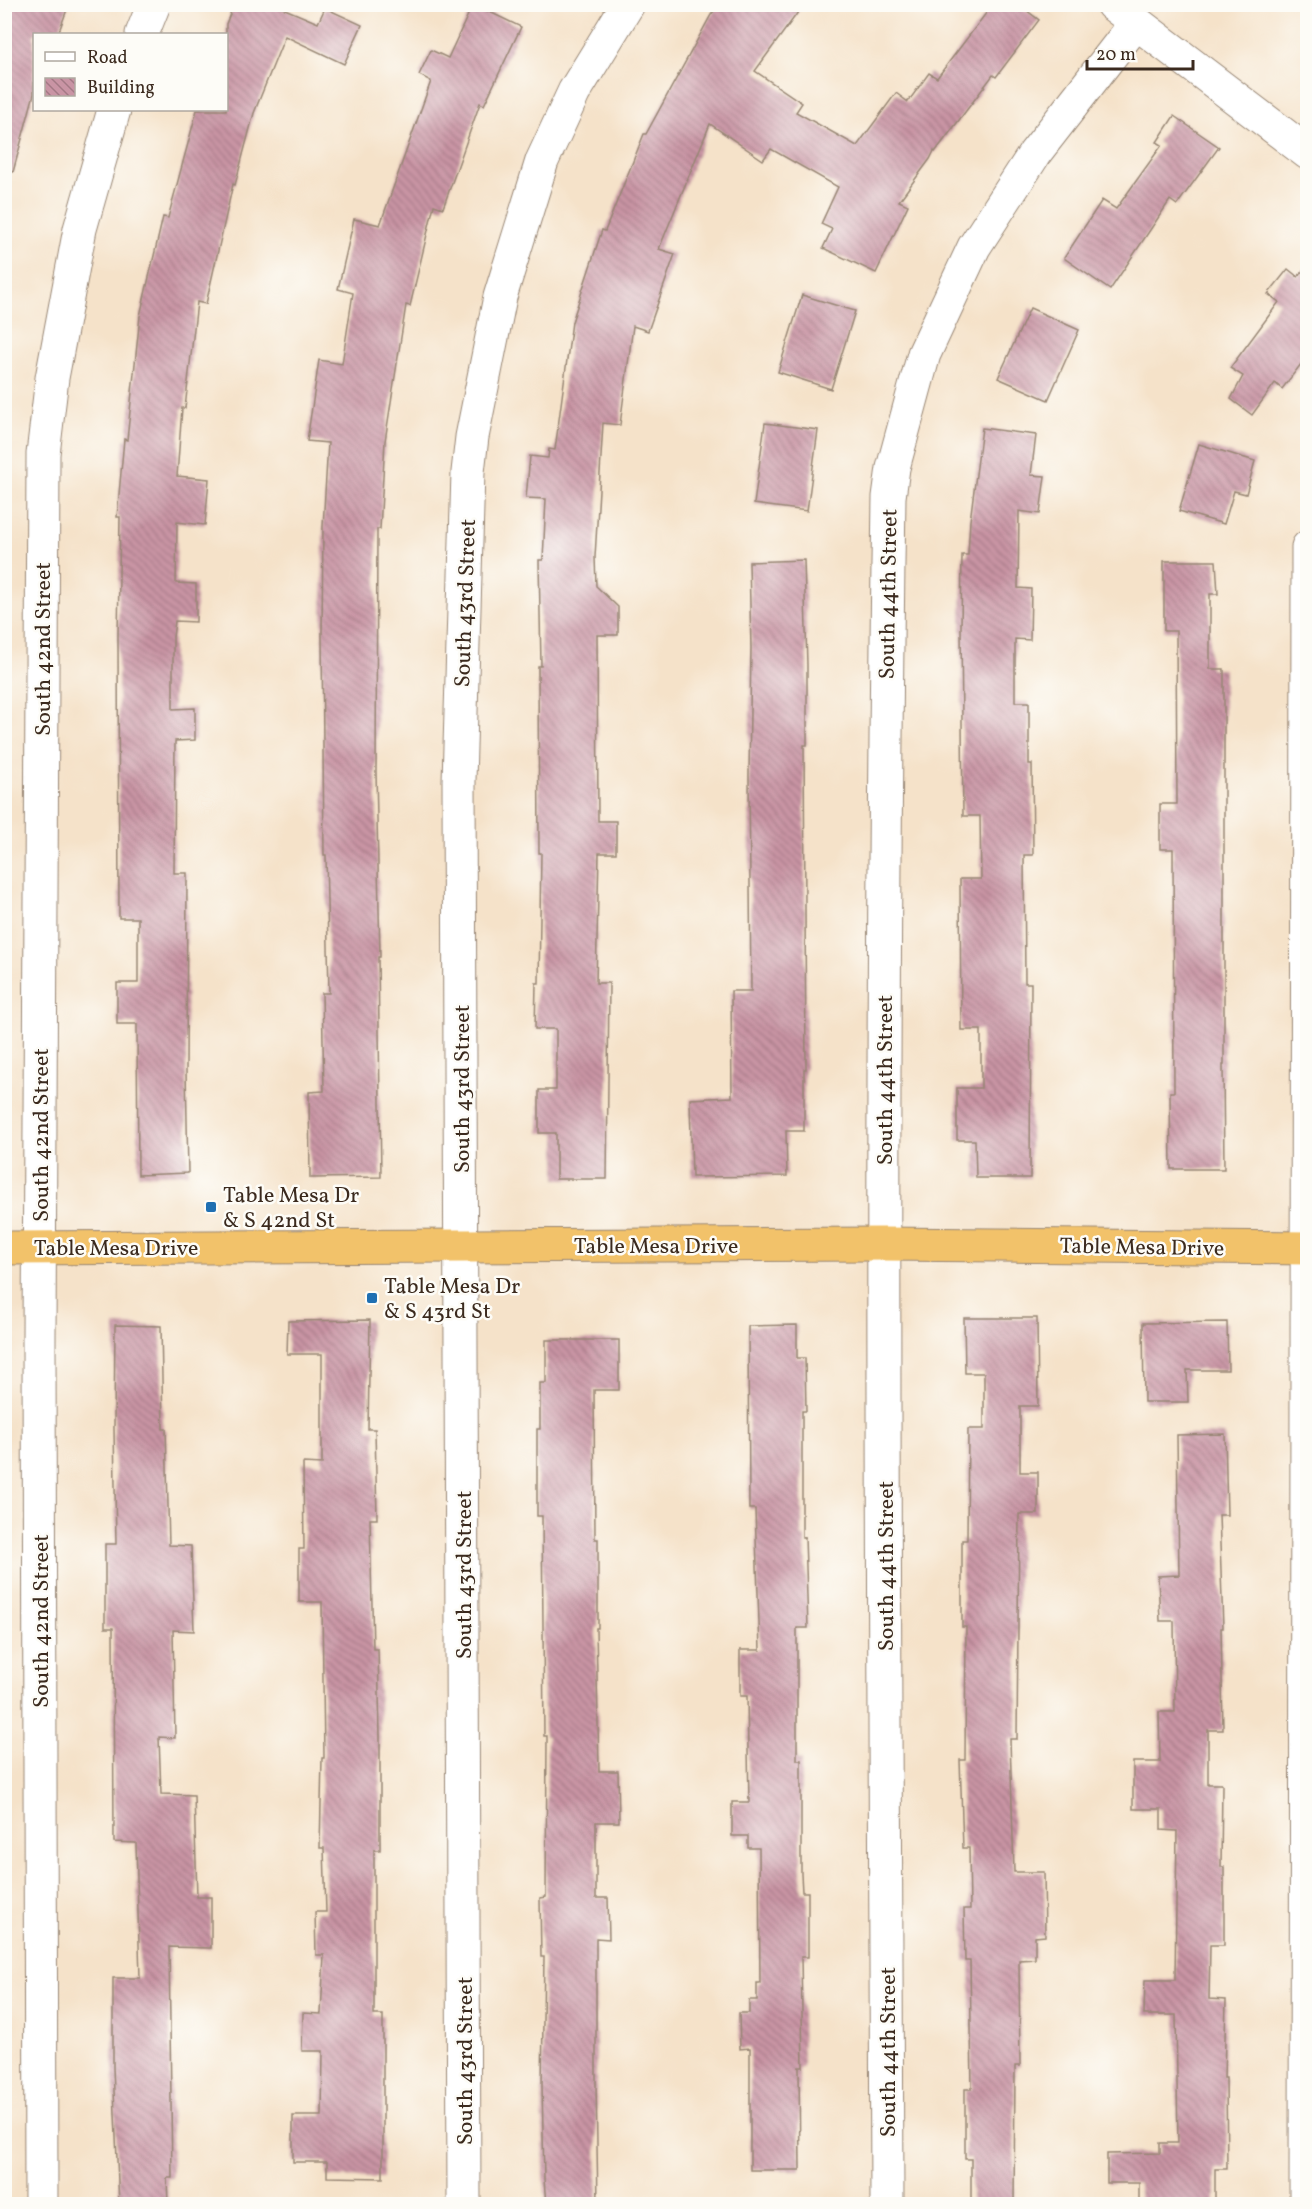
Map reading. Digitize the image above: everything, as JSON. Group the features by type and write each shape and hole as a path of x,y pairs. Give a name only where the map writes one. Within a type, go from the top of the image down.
{"highway":[{"name":"Table Mesa Drive","path":"4,1248 884,1244 1307,1248"}],"street":[{"path":"142,33 154,4"},
{"name":"South 43rd Street","path":"464,2205 459,781 468,472 472,437 500,297 542,161 574,92 628,4"},
{"path":"1124,14 1308,153"},
{"name":"South 44th Street","path":"887,2205 884,1244 885,760 889,497 893,468 924,354 974,247 1124,14"},
{"name":"South 42nd Street","path":"41,2205 40,1247 43,454 52,378 80,229 114,111"},
{"path":"1306,2205 1308,548"}],"building":[{"path":"4,4 69,4 58,33 33,33 33,98 13,172 4,170"},
{"path":"234,4 273,4 318,23 325,8 362,25 344,64 285,36 254,113 235,185 233,184 206,304 197,302 185,408 182,408 177,476 209,479 205,525 177,522 176,583 196,584 196,622 175,621 173,637 173,709 195,708 195,740 175,741 174,873 187,873 188,1173 138,1175 137,1024 117,1024 117,983 138,983 138,918 119,918 120,517 117,517 124,439 127,440 140,316 163,217 168,218 197,111 228,111 226,24"},
{"path":"473,4 521,27 484,105 480,103 443,208 434,205 410,306 406,305 385,441 380,529 377,529 376,772 381,1177 310,1178 309,1092 324,1091 322,993 329,993 326,855 324,855 322,634 323,527 328,443 307,441 319,360 342,364 353,293 338,289 354,219 380,225 431,81 419,75 431,50 448,58"},
{"path":"719,4 804,4 755,71 802,103 796,112 857,146 896,93 908,102 929,73 937,78 993,4 1018,4 1039,20 996,77 993,75 934,151 899,201 908,205 876,273 823,248 832,229 821,224 838,187 771,149 763,160 710,124 659,249 675,254 648,331 633,326 620,425 603,423 595,557 596,586 618,607 618,635 597,635 598,821 616,821 616,853 599,853 596,983 609,983 607,1179 556,1179 556,1133 539,1133 539,1090 556,1090 556,1029 535,1029 536,983 539,983 541,853 539,853 538,666 541,666 539,560 543,560 546,499 526,498 530,456 548,458 549,449 555,450 572,322 602,230 605,231 644,134"},
{"path":"1174,116 1219,147 1177,205 1170,200 1110,290 1064,258 1102,200 1116,209 1162,145 1157,142"},
{"path":"1308,264 1308,355 1282,389 1275,383 1252,415 1231,399 1243,376 1230,368 1279,302 1268,294 1288,269 1298,277"},
{"path":"802,295 855,311 831,389 778,372"},
{"path":"1030,308 1079,330 1048,400 998,378"},
{"path":"765,423 818,430 807,511 754,504"},
{"path":"982,428 1036,435 1031,475 1045,476 1040,514 1019,511 1018,588 1031,589 1030,640 1015,639 1015,702 1029,702 1029,764 1032,764 1033,855 1024,855 1025,983 1031,983 1030,1178 976,1178 975,1140 957,1140 957,1088 981,1088 981,1030 961,1030 960,879 981,879 980,816 963,816 961,628 962,555 968,555"},
{"path":"1199,444 1255,461 1246,494 1234,491 1224,524 1179,511"},
{"path":"804,560 807,745 804,745 806,1069 804,1069 804,1131 786,1131 787,1176 692,1177 690,1099 732,1097 731,991 751,991 749,562"},
{"path":"1164,561 1216,561 1218,594 1210,594 1210,669 1224,669 1224,1169 1171,1169 1170,1092 1174,1092 1173,849 1160,849 1160,804 1177,804 1176,631 1164,631"},
{"path":"964,1318 1037,1318 1038,1406 1020,1406 1020,1472 1038,1472 1038,1514 1019,1514 1017,1739 1010,1739 1014,1872 1044,1872 1045,1936 1035,1937 1035,1959 1019,1960 1020,2066 1015,2066 1014,2205 971,2205 971,2159 965,2159 965,2089 972,2089 970,1961 965,1961 964,1909 970,1909 969,1848 963,1848 960,1760 965,1760 966,1627 962,1627 962,1540 967,1540 968,1429 984,1429 984,1373 965,1373"},
{"path":"370,1320 368,1429 375,1429 377,1519 370,1519 373,1649 378,1649 380,1737 380,1850 374,1850 374,2015 383,2015 383,2178 327,2177 327,2162 293,2162 293,2116 322,2116 323,2051 302,2051 303,2013 321,2014 324,1955 316,1955 315,1912 326,1912 324,1848 320,1848 322,1758 324,1758 322,1602 299,1602 299,1549 304,1549 303,1463 322,1464 322,1354 287,1354 288,1321"},
{"path":"1227,1322 1228,1370 1187,1370 1188,1402 1144,1402 1143,1323"},
{"path":"115,1325 161,1326 169,1545 191,1546 194,1631 173,1630 175,1738 159,1737 161,1794 194,1795 197,1897 211,1897 211,1948 169,1947 172,2178 167,2178 168,2205 119,2205 113,2068 113,1978 140,1978 136,1843 114,1842 113,1628 105,1628 105,1544 116,1544"},
{"path":"797,1325 797,1358 805,1358 806,1411 802,1411 802,1537 805,1537 808,1628 797,1628 797,1760 801,1760 801,1874 802,1892 808,1892 808,1957 801,1957 803,2067 799,2067 800,2170 750,2170 750,2048 740,2049 739,2013 749,2013 749,2000 757,2000 757,1983 760,1983 759,1848 748,1848 748,1836 732,1836 732,1802 749,1802 747,1696 740,1696 740,1650 760,1650 755,1509 749,1509 748,1326"},
{"path":"546,1340 619,1340 619,1390 594,1390 595,1539 598,1539 598,1628 596,1628 599,1771 618,1771 619,1822 596,1822 596,1898 608,1898 609,1939 596,1938 598,2205 546,2205 544,2179 542,2085 544,1957 541,1957 540,1898 546,1897 547,1736 544,1736 542,1516 537,1516 537,1429 540,1429 540,1383 546,1383"},
{"path":"1225,1434 1227,1515 1219,1515 1223,1628 1221,1628 1223,1730 1208,1730 1208,1784 1222,1784 1221,1867 1224,1867 1224,1945 1210,1945 1209,1999 1226,2000 1224,2078 1226,2078 1227,2169 1215,2169 1215,2205 1139,2205 1139,2183 1107,2183 1107,2154 1160,2153 1160,2143 1178,2143 1176,2015 1144,2015 1145,1980 1175,1980 1177,1831 1161,1830 1161,1809 1133,1809 1133,1762 1160,1762 1159,1712 1175,1712 1174,1621 1160,1621 1158,1576 1179,1575 1177,1435"}],"place":[{"name":"Table Mesa Dr & S 42nd St","path":"211,1207"},
{"name":"Table Mesa Dr & S 43rd St","path":"372,1298"}]}
